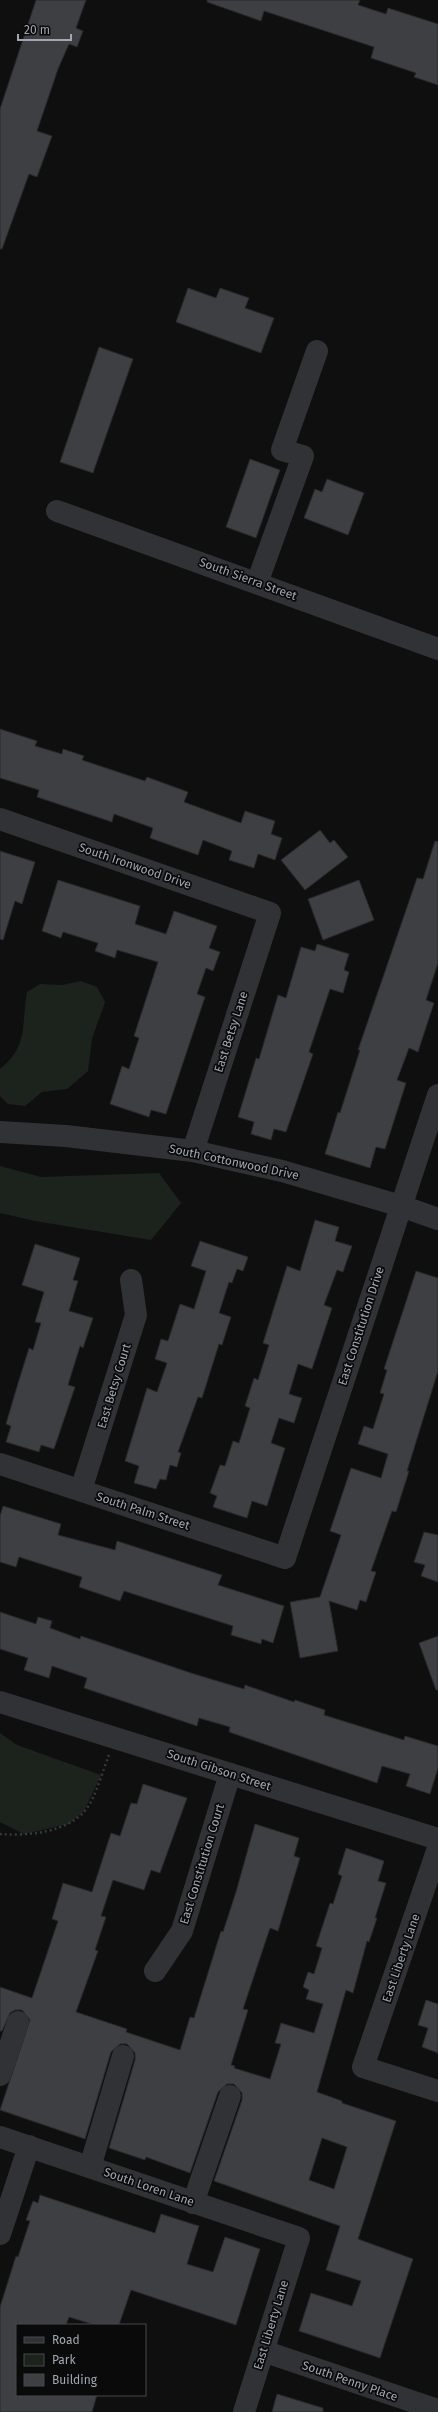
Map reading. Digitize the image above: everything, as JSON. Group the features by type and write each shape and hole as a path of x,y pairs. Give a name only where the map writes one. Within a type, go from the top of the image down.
{"street":[{"path":"257,582 303,456 282,450 317,351"},
{"name":"South Sierra Street","path":"57,511 257,582 438,649"},
{"name":"South Ironwood Drive","path":"0,819 270,913"},
{"name":"East Betsy Lane","path":"192,1151 270,913"},
{"name":"East Constitution Drive","path":"285,1558 438,1096"},
{"name":"South Cottonwood Drive","path":"0,1132 66,1136 192,1151 282,1171 401,1206 438,1219"},
{"name":"East Betsy Court","path":"81,1490 136,1315 131,1280"},
{"name":"South Palm Street","path":"0,1464 285,1558"},
{"name":"South Gibson Street","path":"0,1702 116,1737 438,1839"},
{"name":"East Constitution Court","path":"155,1971 182,1931 230,1774"},
{"name":"East Liberty Lane","path":"438,1848 363,2067 438,2091"},
{"path":"0,2075 18,2022"},
{"path":"90,2167 123,2056"},
{"path":"194,2202 230,2096"},
{"name":"South Loren Lane","path":"0,2137 298,2238"},
{"path":"0,2234 28,2146"},
{"name":"East Liberty Lane","path":"244,2412 298,2238"},
{"name":"South Penny Place","path":"263,2351 438,2410"}],"path":[{"path":"0,1834 24,1834 69,1824 84,1811 116,1737"}],"green space":[{"path":"81,981 97,987 105,1002 92,1039 88,1071 67,1089 42,1092 25,1106 8,1104 0,1096 0,1069 16,1052 20,1043 27,992 40,984 62,985"},
{"path":"0,1166 41,1177 159,1173 181,1203 151,1240 35,1221 0,1213"},
{"path":"0,1733 17,1745 101,1775 84,1811 69,1824 24,1834 0,1822"}],"building":[{"path":"36,0 86,0 76,28 83,31 77,47 69,44 58,69 37,131 52,136 37,177 29,174 2,249 0,249 0,109"},
{"path":"207,0 360,0 358,5 386,14 388,8 438,24 438,85 414,77 416,73 371,58 374,47 264,11 261,21 207,2"},
{"path":"188,288 216,298 220,288 249,298 245,308 274,318 261,353 176,322"},
{"path":"99,347 133,359 93,473 60,462"},
{"path":"250,459 280,470 256,538 226,527"},
{"path":"327,479 364,493 348,535 304,518 315,489 322,492"},
{"path":"0,729 37,741 35,746 62,754 63,749 84,756 82,760 145,781 147,777 188,792 184,802 241,823 245,811 275,821 271,834 282,838 275,860 258,854 254,868 229,860 232,851 203,840 198,855 150,838 153,828 114,814 112,822 37,797 39,790 0,778"},
{"path":"320,830 330,843 334,840 348,857 305,890 281,860"},
{"path":"435,841 438,842 438,963 426,1000 434,1003 418,1052 409,1048 397,1080 406,1083 385,1149 376,1147 370,1168 325,1154 360,1050 358,1050 417,878 423,879"},
{"path":"0,851 35,862 22,904 15,901 3,940 0,939"},
{"path":"58,880 140,906 135,924 166,934 174,911 217,926 209,948 220,952 213,971 206,968 197,994 205,997 166,1114 151,1110 149,1117 110,1104 122,1066 129,1069 139,1038 134,1036 158,962 117,950 115,958 95,951 98,943 63,932 61,938 42,931"},
{"path":"359,880 374,920 323,940 308,899"},
{"path":"317,944 349,954 344,970 349,972 343,993 330,989 309,1052 313,1054 286,1132 274,1129 271,1140 251,1134 254,1122 238,1117 256,1058 259,1059 278,995 286,998 301,947 315,951"},
{"path":"315,1220 339,1227 335,1241 352,1246 343,1272 337,1270 324,1305 332,1308 312,1369 298,1364 289,1394 302,1398 294,1423 279,1418 271,1443 285,1448 267,1506 252,1501 247,1518 213,1507 217,1496 210,1493 220,1465 225,1466 233,1441 239,1443 250,1408 245,1406 254,1378 258,1380 269,1345 263,1343 287,1266 300,1271"},
{"path":"200,1241 248,1257 243,1271 237,1269 232,1283 229,1282 219,1313 231,1317 222,1345 219,1344 202,1398 198,1397 178,1452 181,1453 177,1467 170,1465 166,1480 160,1479 156,1489 134,1483 139,1466 125,1461 147,1388 157,1392 167,1363 155,1359 161,1339 168,1341 180,1304 194,1309 206,1271 191,1266"},
{"path":"35,1244 80,1258 73,1280 78,1281 69,1311 93,1318 83,1348 80,1346 68,1385 75,1387 54,1449 41,1445 39,1452 6,1442 11,1426 6,1424 16,1390 29,1348 33,1350 41,1323 35,1322 44,1292 22,1285"},
{"path":"416,1271 438,1278 438,1371 407,1471 409,1471 396,1512 392,1511 371,1571 376,1572 366,1602 360,1600 357,1610 329,1601 338,1651 300,1658 290,1602 320,1597 341,1535 330,1531 351,1468 381,1478 388,1454 358,1444 364,1426 373,1429 384,1394 380,1393 387,1370 384,1369"},
{"path":"3,1506 61,1524 58,1535 115,1550 117,1541 222,1575 218,1585 284,1606 273,1643 262,1639 261,1644 231,1635 233,1626 124,1591 120,1601 79,1587 82,1577 19,1557 16,1567 0,1562 0,1516"},
{"path":"424,1532 438,1535 438,1582 421,1576 425,1565 414,1562"},
{"path":"0,1612 36,1624 38,1617 52,1621 50,1628 80,1639 81,1636 244,1689 245,1685 294,1702 295,1700 325,1710 324,1715 404,1740 405,1736 438,1746 438,1768 430,1794 406,1786 410,1774 382,1766 377,1783 229,1732 230,1727 199,1718 197,1726 84,1688 87,1678 52,1666 49,1678 24,1670 28,1658 0,1649"},
{"path":"438,1636 438,1690 436,1690 419,1643"},
{"path":"143,1784 187,1798 160,1873 151,1870 144,1890 113,1880 101,1916 106,1917 95,1950 98,1951 76,2012 127,2029 126,2032 180,2050 190,2017 194,2018 221,1931 223,1932 255,1824 299,1838 294,1856 300,1858 278,1931 270,1928 243,2009 248,2010 231,2065 235,2066 234,2068 270,2079 281,2044 275,2043 281,2023 314,2033 323,2004 306,1999 309,1990 303,1987 308,1972 314,1974 322,1948 316,1946 330,1903 333,1904 342,1876 338,1874 346,1848 384,1861 378,1881 386,1883 375,1918 377,1918 369,1942 367,1941 353,1993 346,1990 317,2092 342,2101 342,2103 396,2121 358,2239 413,2259 380,2358 299,2331 311,2293 352,2306 361,2281 326,2270 340,2226 214,2181 242,2100 242,2093 234,2084 227,2084 218,2092 190,2173 146,2157 145,2160 109,2148 135,2060 135,2053 127,2044 120,2044 111,2052 85,2139 0,2110 30,2020 22,2010 15,2010 10,2013 2,2031 0,2031 0,1987 32,1998 58,1921 52,1919 63,1883 92,1892 111,1833 120,1836 131,1803 137,1804","holes":["322,2138 347,2147 334,2189 309,2180"]},
{"path":"426,2000 438,2004 438,2053 422,2047 428,2028 418,2025"},
{"path":"40,2195 155,2233 161,2214 199,2226 187,2264 213,2272 225,2237 260,2249 236,2325 131,2290 119,2324 92,2324 69,2317 66,2324 16,2324 16,2396 97,2396 92,2412 0,2412 0,2307 16,2256 18,2257 30,2221 26,2220 33,2201 38,2203"},
{"path":"277,2394 323,2408 323,2412 272,2412"}]}
